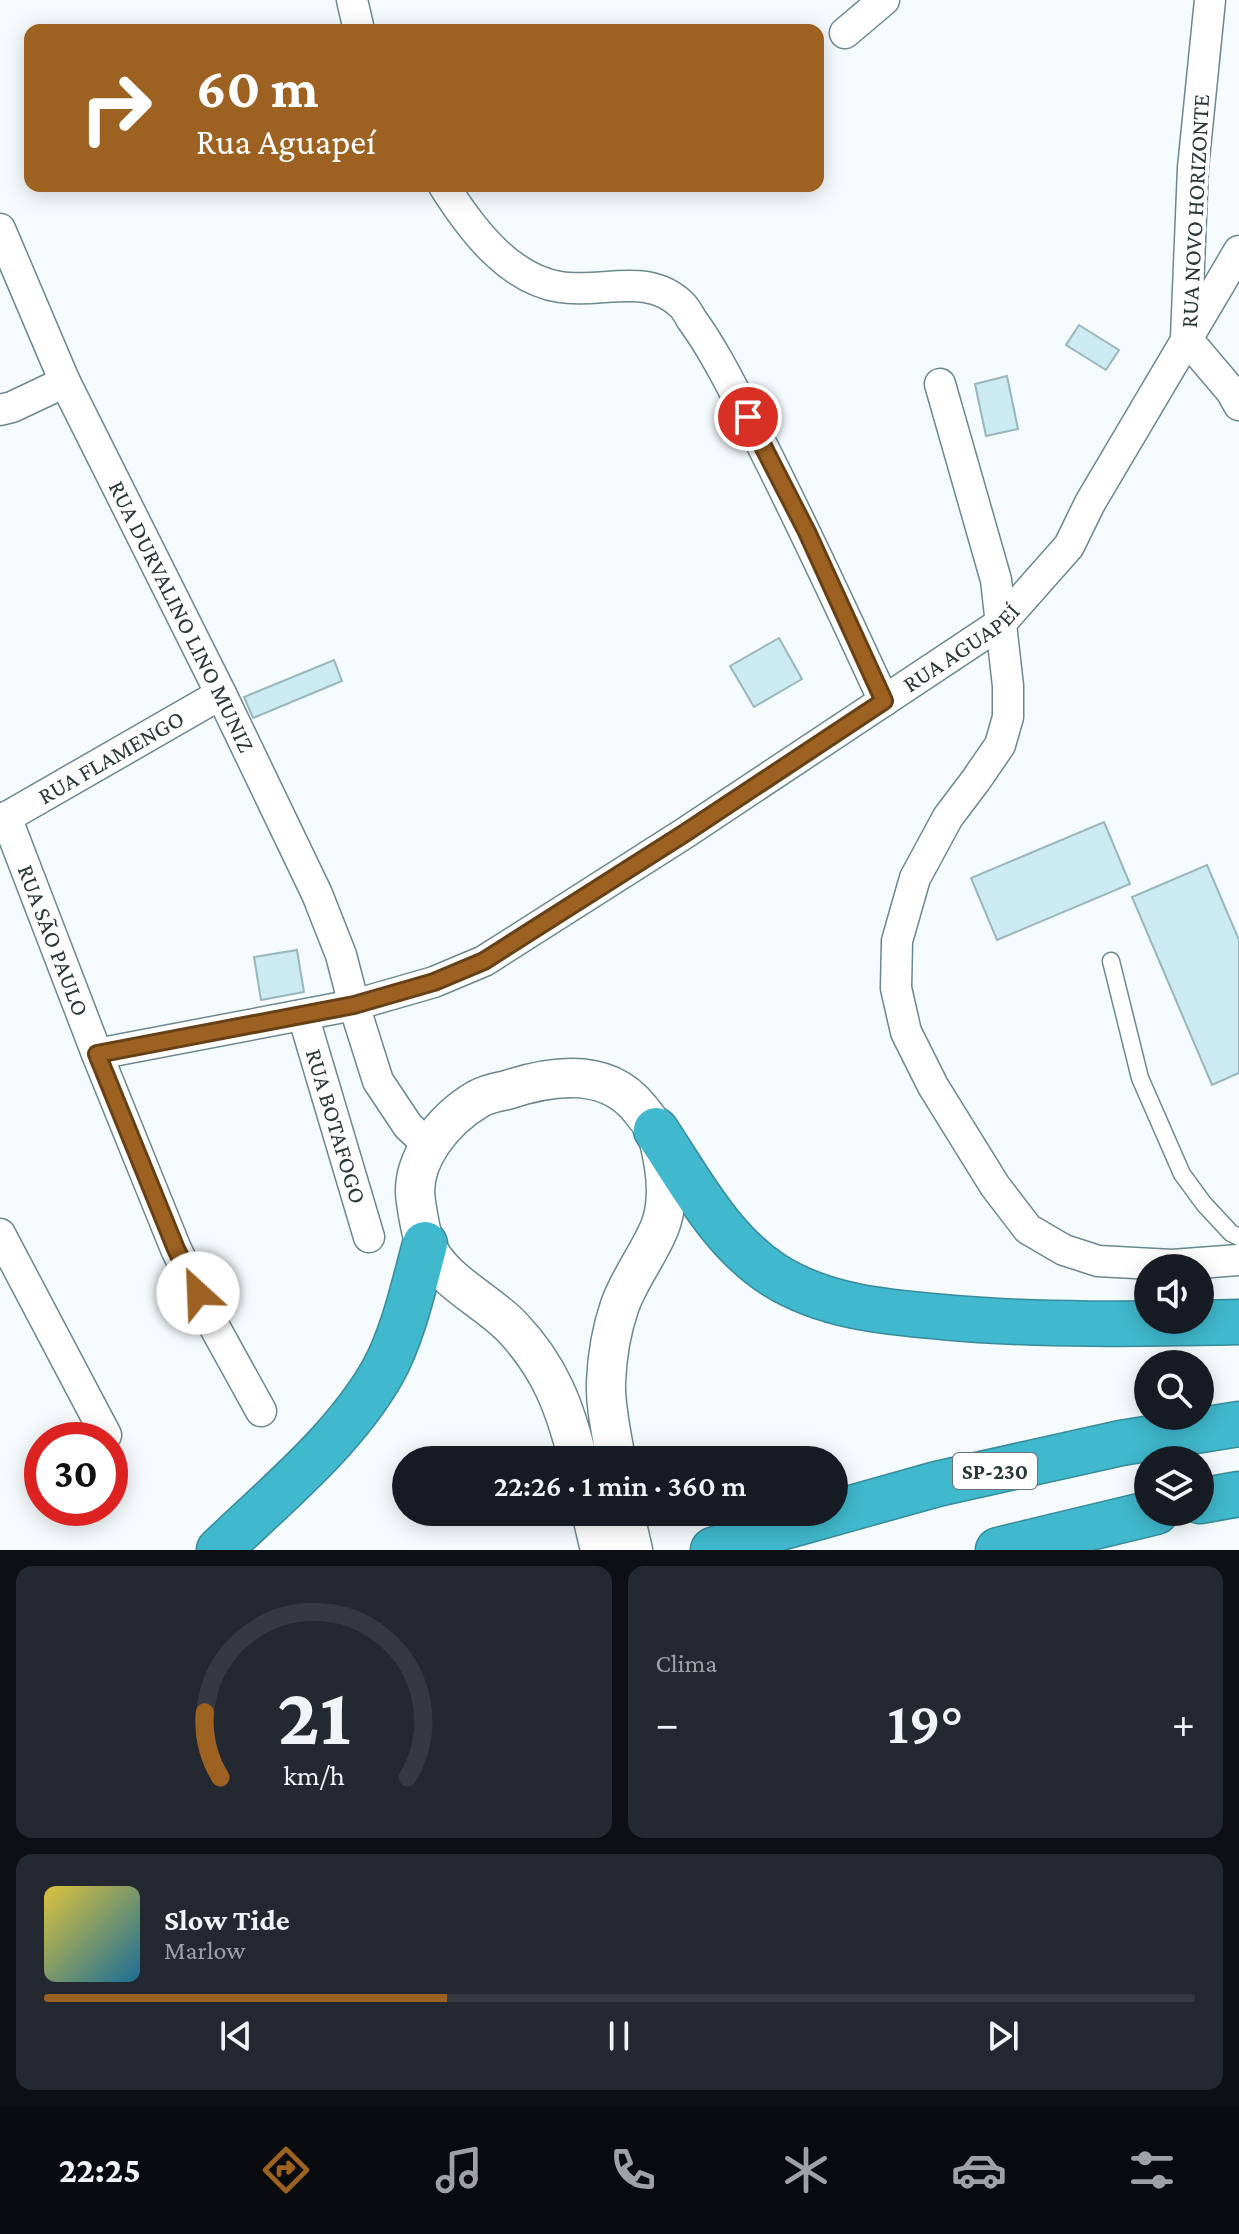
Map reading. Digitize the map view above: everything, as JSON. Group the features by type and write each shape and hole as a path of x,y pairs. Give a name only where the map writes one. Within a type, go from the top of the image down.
{"highway":[{"path":"656,1130 711,1213 742,1249 774,1274 821,1299 883,1312 977,1320 1082,1325 1239,1322"},
{"path":"219,1550 330,1443 359,1410 384,1370 425,1244"},
{"path":"1082,1325 1239,1347"},
{"name":"SP-230","path":"713,1550 755,1535 937,1484 1121,1443 1239,1424"},
{"path":"1214,1498 1239,1494"},
{"path":"998,1550 1134,1517"}],"street":[{"path":"352,0 358,24"},
{"path":"845,33 884,0"},
{"name":"RUA NOVO HORIZONTE","path":"1210,0 1193,168 1186,338 1231,391 1239,405"},
{"path":"448,192 495,252 524,274 558,287 589,290 654,286 682,305 708,341 807,532 884,701"},
{"name":"RUA DURVALINO LINO MUNIZ","path":"0,229 65,382 317,894 341,955 378,1081 408,1126 429,1146"},
{"name":"RUA AGUAPEÍ","path":"97,1054 354,1005 434,982 484,961 685,833 1001,623 1069,546 1090,503 1239,251"},
{"path":"0,410 65,382"},
{"path":"940,384 996,580 1008,686 1008,717 1000,745 948,817 915,878 897,941 896,988 906,1032 933,1086 995,1186 1028,1229 1064,1250 1098,1261 1172,1265 1239,1260"},
{"name":"RUA FLAMENGO","path":"3,819 221,694"},
{"name":"RUA SÃO PAULO","path":"3,819 176,1249 261,1411"},
{"name":"RUA BOTAFOGO","path":"303,1015 369,1237"},
{"path":"574,1446 567,1417 545,1368 511,1326 442,1269 425,1244 415,1199 418,1169 441,1128 479,1099 535,1080 575,1076 608,1084 632,1099 656,1130 666,1181 660,1228 620,1305 610,1351 606,1384 614,1446"},
{"path":"0,1234 99,1422"},
{"path":"594,1526 600,1550"},
{"path":"627,1526 633,1550"}],"lane":[{"path":"1111,961 1140,1078 1182,1174 1204,1204 1231,1233 1239,1237"}],"building":[{"path":"1079,325 1119,350 1106,370 1066,345"},
{"path":"1007,376 1018,429 986,436 975,384"},
{"path":"779,638 802,679 754,707 730,666"},
{"path":"334,660 342,681 253,718 244,697"},
{"path":"1104,822 1130,884 997,940 971,878"},
{"path":"1207,865 1239,940 1239,1073 1212,1085 1132,897"},
{"path":"297,950 304,992 261,1000 254,957"}],"route":[{"path":"198,1293 176,1249 97,1054 354,1005 434,982 484,961 884,701 807,532 748,417"}]}
